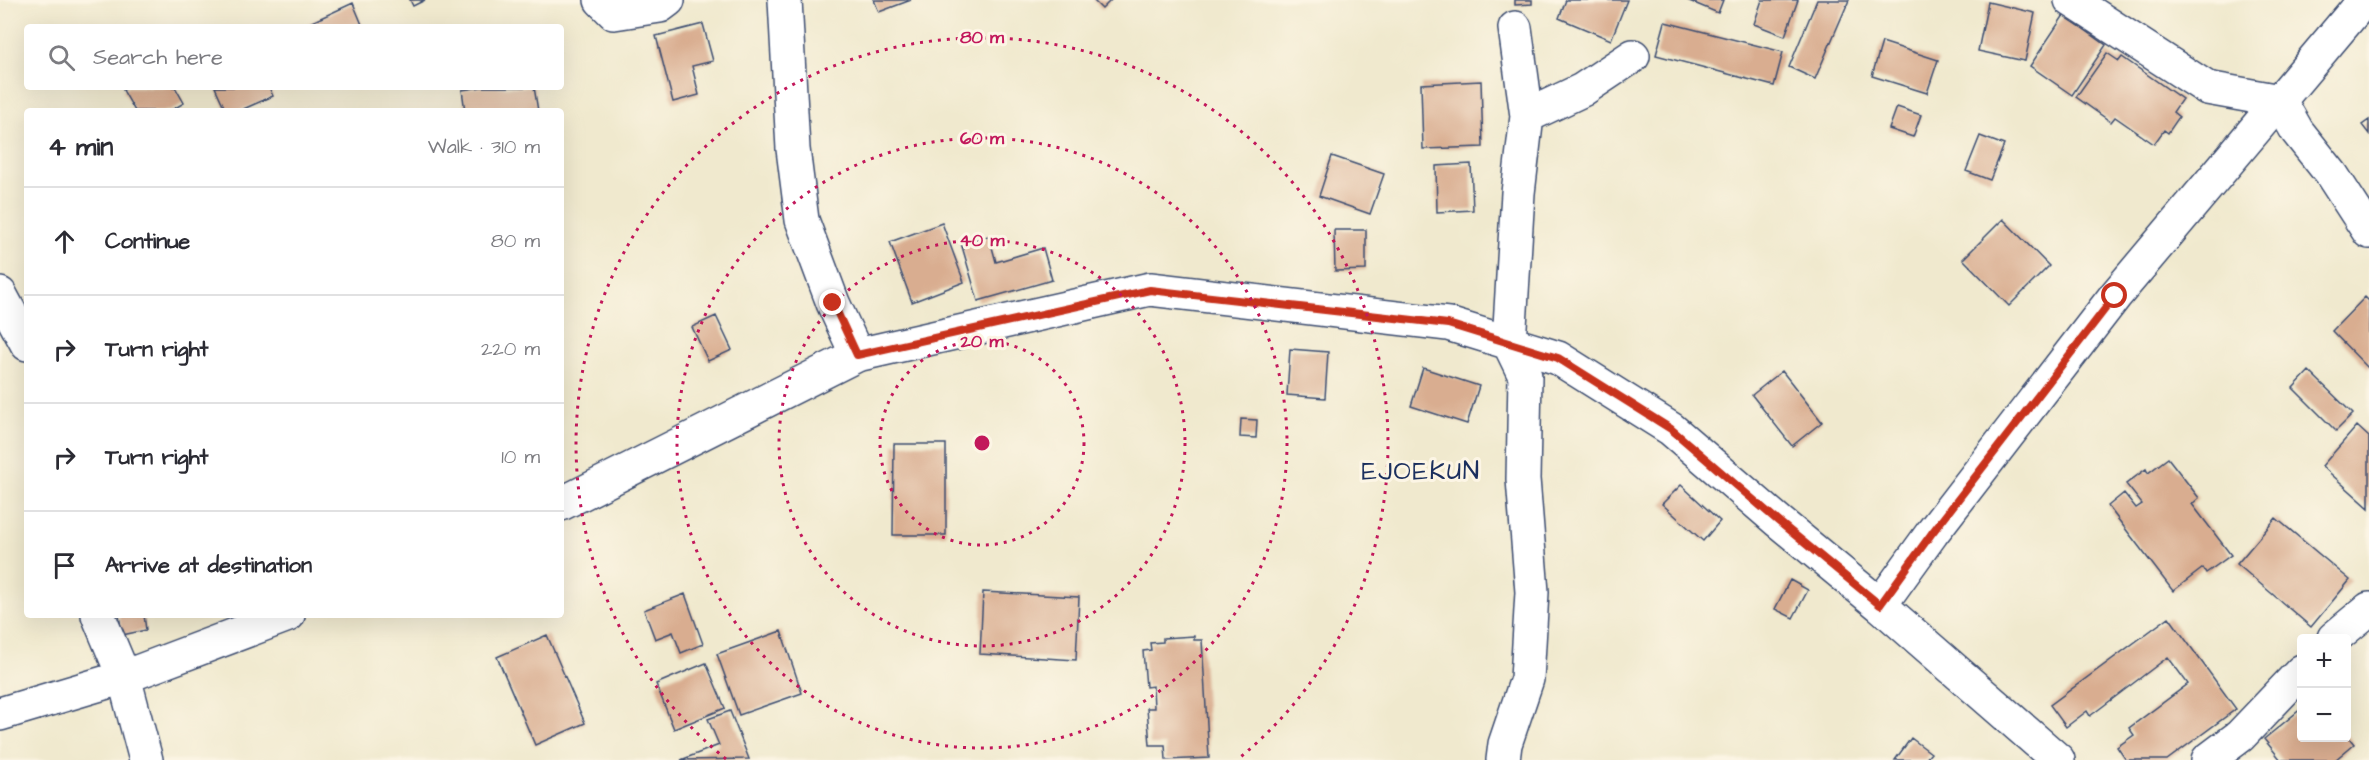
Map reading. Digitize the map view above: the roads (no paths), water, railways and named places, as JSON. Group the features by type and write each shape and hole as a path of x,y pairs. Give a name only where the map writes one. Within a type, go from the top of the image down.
{"street":[{"path":"601,0 614,13 660,6 668,0"},
{"path":"785,0 793,149 802,220 833,303 857,355"},
{"path":"2071,0 2207,87 2280,101 2297,131 2332,175 2369,232"},
{"path":"1880,605 1932,533 2115,296 2364,0"},
{"path":"1503,760 1505,744 1527,679 1532,592 1523,479 1525,376 1509,343 1518,193 1527,116 1515,28"},
{"path":"1527,116 1582,90 1633,56"},
{"path":"564,502 857,355 1150,290 1448,324 1558,358 1671,429 1880,605 2058,760"},
{"path":"0,294 24,338"},
{"path":"2340,634 2369,609"},
{"path":"99,618 124,677 146,760"},
{"path":"0,714 124,677 280,618"},
{"path":"2208,760 2240,736 2297,675"}],"district":[{"name":"EJOEKUN","path":"1421,471"}]}
